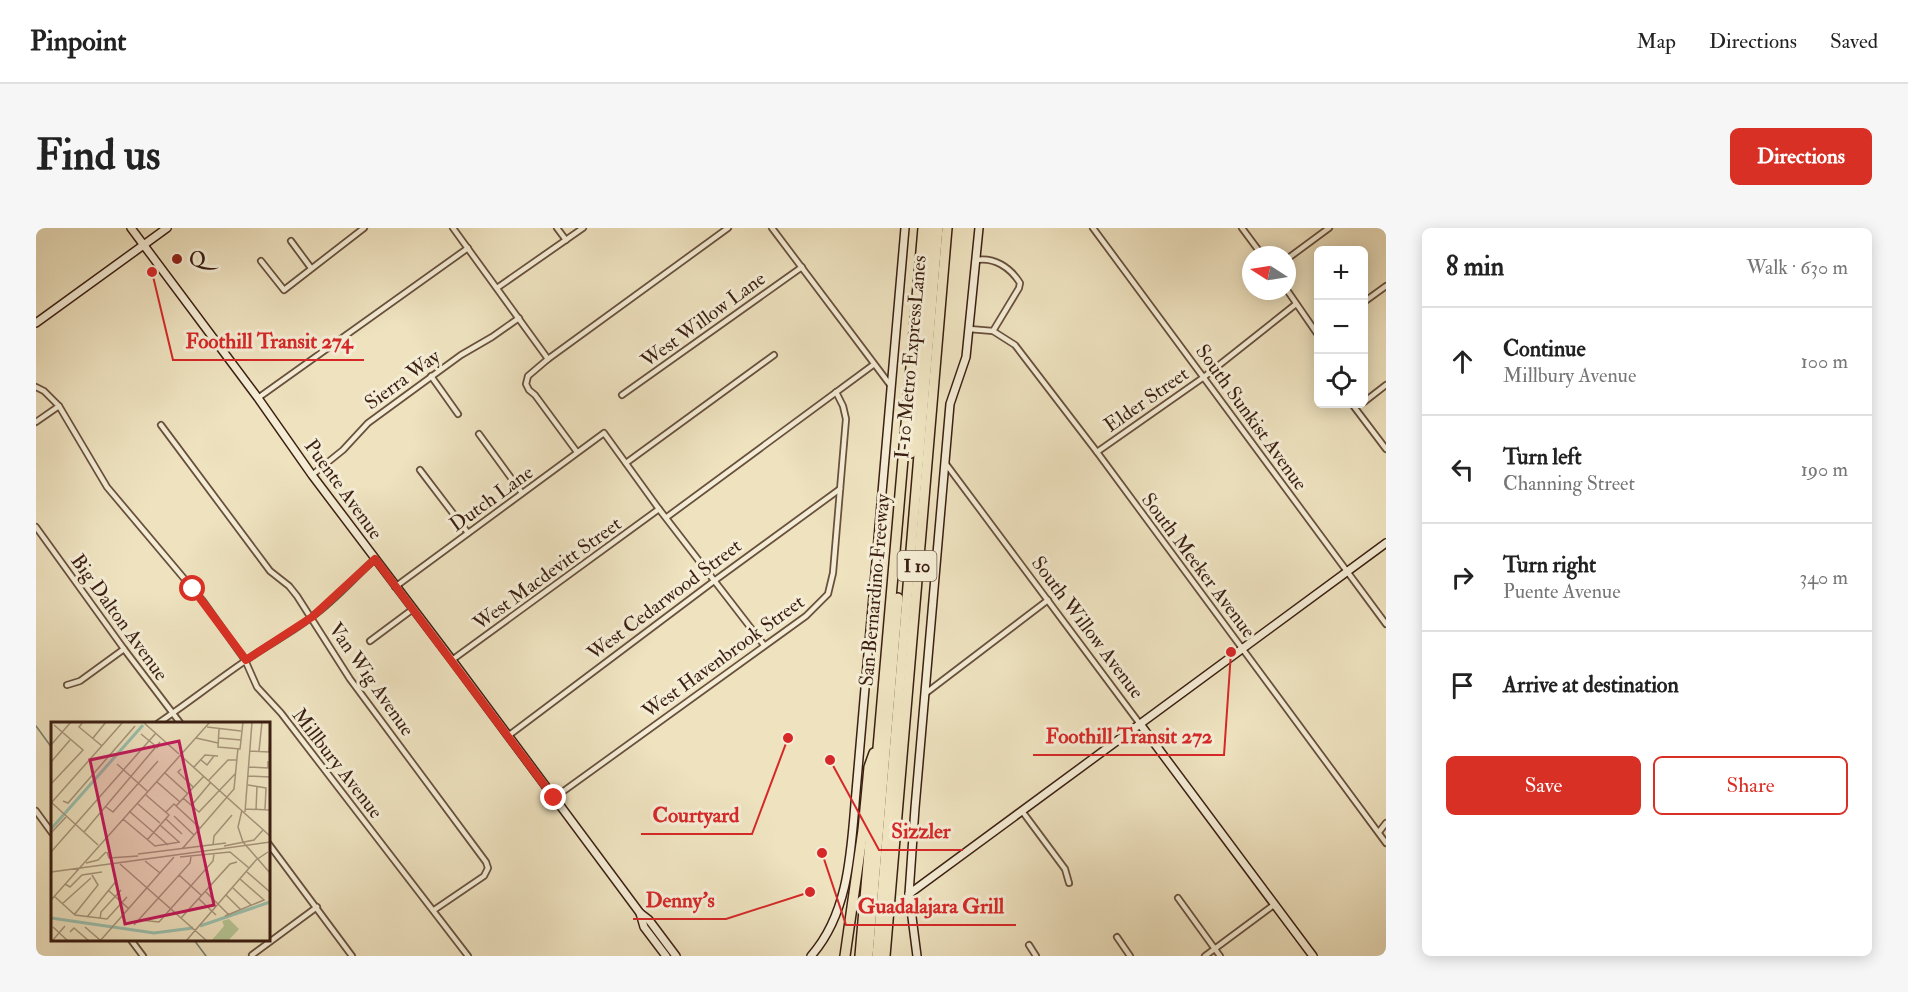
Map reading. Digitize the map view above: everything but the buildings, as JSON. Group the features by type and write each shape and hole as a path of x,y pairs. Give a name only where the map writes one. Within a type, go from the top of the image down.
{"highway":[{"name":"San Bernardino Freeway","path":"860,956 923,228"},
{"name":"I-10 Metro ExpressLanes","path":"868,956 930,228"},
{"name":"I-10 Metro ExpressLanes","path":"877,956 938,228"},
{"name":"San Bernardino Freeway","path":"887,956 889,904 947,228"},
{"path":"845,956 863,830 869,767 879,740"}],"street":[{"name":"Puente Avenue","path":"131,228 395,586 640,913 650,920 676,956"},
{"path":"36,323 166,228"},
{"path":"261,261 284,290 364,228"},
{"path":"453,228 548,359"},
{"path":"557,228 566,240"},
{"path":"497,288 583,228"},
{"path":"578,453 526,384 528,376 728,228"},
{"path":"772,228 891,386"},
{"path":"811,956 820,946 833,923 847,874 905,228"},
{"path":"917,956 909,894 915,808 950,404 966,357 978,228"},
{"name":"South Sunkist Avenue","path":"1093,228 1386,624"},
{"path":"1242,228 1255,246"},
{"path":"1296,252 1329,228"},
{"path":"291,241 312,268"},
{"path":"258,398 468,248"},
{"path":"976,260 995,261 1020,283 1020,288 993,332"},
{"name":"West Willow Lane","path":"622,395 802,267"},
{"path":"1367,300 1386,286"},
{"path":"1293,300 1314,329"},
{"name":"Elder Street","path":"1097,452 1204,377 1296,304"},
{"name":"Sierra Way","path":"312,475 343,450 368,423 431,376 519,318"},
{"name":"South Meeker Avenue","path":"969,329 993,332 1015,345 1097,452 1386,843"},
{"path":"764,645 626,463 774,355"},
{"path":"667,517 873,365"},
{"path":"431,376 459,414"},
{"path":"1368,399 1386,385"},
{"name":"Millbury Avenue","path":"36,387 44,391 59,406 107,488 193,589 246,660 257,687 280,713 468,956"},
{"name":"West Havenbrook Street","path":"554,798 806,616 828,594 833,573 846,419 836,392"},
{"path":"36,422 59,406"},
{"path":"1355,408 1386,449"},
{"name":"Van Wig Avenue","path":"161,425 270,571 289,586 312,617 350,679 486,862 488,868 484,876 434,910"},
{"name":"Dutch Lane","path":"395,586 604,432 626,463"},
{"path":"479,434 522,494"},
{"name":"South Willow Avenue","path":"944,462 1313,956"},
{"path":"420,470 468,533"},
{"name":"West Cedarwood Street","path":"508,736 840,489"},
{"name":"West Macdevitt Street","path":"452,660 659,509"},
{"name":"Big Dalton Avenue","path":"36,527 180,722"},
{"path":"36,542 43,537"},
{"path":"909,894 1386,543"},
{"path":"159,722 174,714 246,660 312,617 375,559"},
{"path":"926,693 1048,600"},
{"path":"370,641 413,609"},
{"path":"68,685 80,681 124,649"},
{"path":"36,811 51,832"},
{"path":"1022,811 1065,869 1069,883"},
{"path":"1378,832 1386,823"},
{"path":"270,846 352,956"},
{"path":"1178,898 1220,956"},
{"path":"1205,956 1275,904"},
{"path":"252,955 317,907"},
{"name":"Puente Avenue","path":"640,913 644,927 666,956"},
{"path":"1116,937 1130,956"},
{"path":"132,941 143,956"},
{"path":"1029,945 1036,956"}],"waterway":[{"path":"36,726 51,747"},
{"path":"195,941 206,956"}],"place":[{"name":"Q","path":"177,259"},
{"name":"Foothill Transit 274","path":"152,272"},
{"name":"Foothill Transit 272","path":"1231,652"},
{"name":"Courtyard","path":"788,738"},
{"name":"Sizzler","path":"830,760"},
{"name":"Guadalajara Grill","path":"822,853"},
{"name":"Denny's","path":"810,892"}],"route":[{"path":"193,589 246,660 312,617 375,559 554,798"}]}
